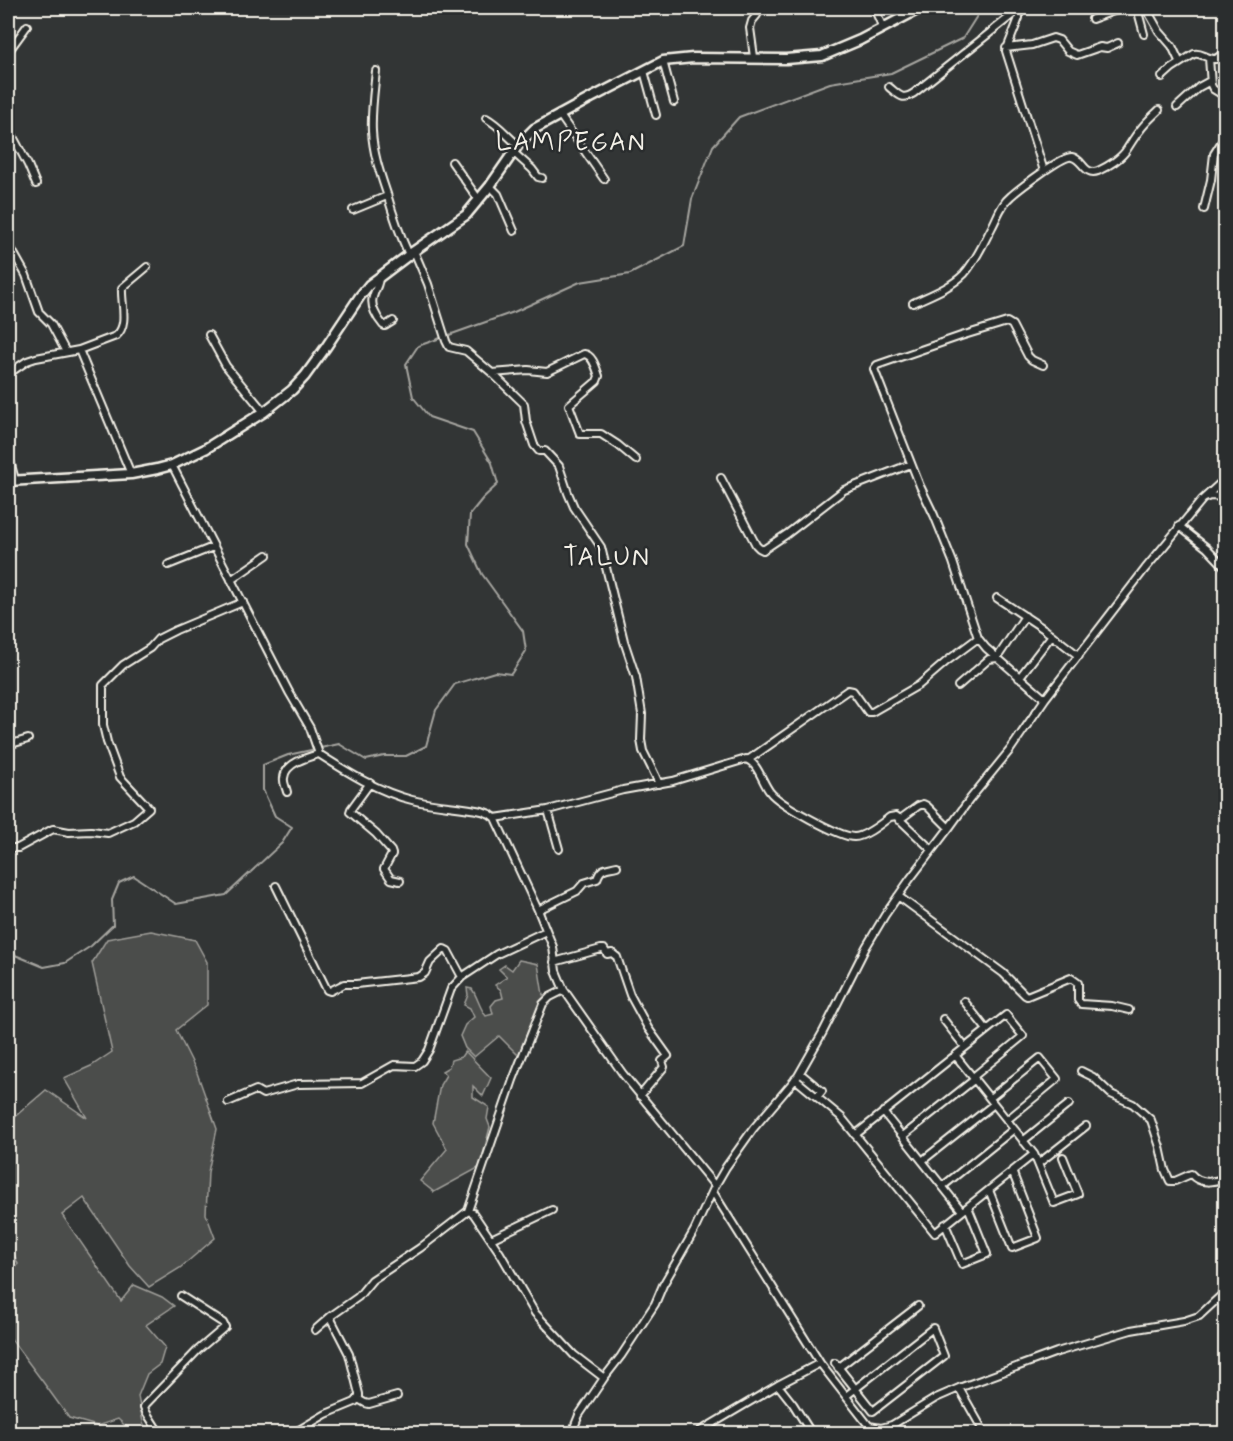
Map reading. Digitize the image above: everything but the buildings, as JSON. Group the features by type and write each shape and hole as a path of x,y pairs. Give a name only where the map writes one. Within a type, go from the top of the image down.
{"main road":[{"path":"11,481 131,474 172,465 205,449 264,412 292,390 305,376 369,285 462,219 490,186 515,148 534,129 559,114 663,61 693,58 822,56 845,47 921,8"}],"street":[{"path":"754,57 750,28 757,15 756,8"},
{"path":"874,8 884,28"},
{"path":"1019,8 1017,26 1006,48 1044,171"},
{"path":"889,87 900,96 908,97 1019,8"},
{"path":"1092,19 1111,10 1125,8"},
{"path":"1137,8 1144,34"},
{"path":"1146,8 1159,31 1172,46 1180,63"},
{"path":"8,52 27,26"},
{"path":"1006,48 1032,45 1053,38 1059,40 1068,51 1077,55 1101,46 1106,48 1118,43"},
{"path":"1162,77 1196,53 1216,59 1226,51"},
{"path":"1209,58 1210,81 1213,89 1226,97"},
{"path":"663,61 674,102"},
{"path":"376,71 372,132 378,167 400,236 428,284 450,348 462,349 472,355 524,404 526,422 534,445 538,451 545,451 559,466 574,507 601,547 624,641 636,677 642,714 642,751 658,784"},
{"path":"644,71 656,115"},
{"path":"1177,107 1199,87 1210,81"},
{"path":"913,303 941,290 964,274 977,255 1004,203 1044,171 1071,156 1089,171 1102,169 1127,150 1141,129 1159,110"},
{"path":"8,114 8,120"},
{"path":"559,114 604,179"},
{"path":"486,118 498,126 538,177 542,178"},
{"path":"8,127 36,184"},
{"path":"1204,209 1214,154 1226,135"},
{"path":"452,162 479,200"},
{"path":"490,186 499,196 514,231"},
{"path":"353,210 387,196"},
{"path":"8,243 26,275 39,312 51,324 66,352"},
{"path":"8,374 36,358 79,350 120,333 123,326 122,289 147,267"},
{"path":"379,277 372,304 383,325 393,321"},
{"path":"1043,365 1030,359 1012,325 1007,322 876,366 874,369 953,562 978,638 986,648 1045,699"},
{"path":"209,335 226,366 264,412"},
{"path":"79,350 131,474"},
{"path":"492,373 528,370 547,372 584,354 588,355 591,357 599,378 569,405 580,434 601,434 636,460"},
{"path":"8,453 11,481"},
{"path":"721,478 756,545 763,550 844,490 911,464"},
{"path":"172,465 289,692 310,728 318,752 370,783 410,800 476,810 495,818 553,947 556,971 564,990 605,1050 714,1189 820,1363 869,1426 881,1428 892,1425 936,1398 959,1388 1096,1340 1131,1330 1199,1317 1226,1291"},
{"path":"574,1434 574,1425 579,1415 655,1304 726,1167 743,1142 800,1073 885,915 970,798 1010,750 1045,699 1123,597 1179,526 1226,478"},
{"path":"1202,500 1210,496 1224,497"},
{"path":"1179,526 1213,553 1226,568"},
{"path":"168,565 213,547"},
{"path":"231,580 267,555"},
{"path":"997,598 1079,656"},
{"path":"8,848 18,848 53,829 69,832 108,833 134,821 149,808 120,777 103,724 103,685 123,665 150,648 158,639 243,602"},
{"path":"997,658 1025,616"},
{"path":"1019,678 1052,635"},
{"path":"495,818 548,810 623,790 673,781 748,760 848,690 853,691 868,712 872,712 919,685 978,638"},
{"path":"958,686 989,658 997,658"},
{"path":"8,745 28,739"},
{"path":"287,792 284,779 286,771 318,752"},
{"path":"748,760 754,765 768,789 777,799 796,811 855,837 890,817 896,816 932,850"},
{"path":"370,783 350,812 376,834 391,851 392,854 384,869 391,879 400,881"},
{"path":"899,820 923,804 949,828"},
{"path":"548,810 559,849"},
{"path":"538,910 577,891 584,883 597,879 601,870 617,866"},
{"path":"276,886 328,991 344,984 419,977 444,948 448,951 462,977"},
{"path":"898,896 1003,973 1025,996 1069,978 1078,984 1078,1000 1081,1004 1112,1006 1129,1010"},
{"path":"228,1102 255,1090 263,1094 298,1084 362,1083 394,1065 415,1066 422,1061 429,1050 451,989 462,977 498,954 546,931"},
{"path":"555,962 602,949 607,954 612,953 617,957 634,1003 668,1056 662,1061 664,1067 640,1096"},
{"path":"315,1330 358,1297 372,1280 420,1248 468,1211 513,1080 543,1004 547,999 564,990"},
{"path":"964,1001 987,1030"},
{"path":"855,1135 1006,1015 1023,1036 903,1136"},
{"path":"943,1019 965,1047"},
{"path":"955,1055 1034,1154 1054,1203 1078,1194 1063,1157"},
{"path":"922,1161 1040,1058 1057,1080 1007,1120"},
{"path":"1081,1071 1093,1077 1111,1094 1133,1104 1151,1120 1170,1181 1191,1174 1196,1180 1206,1183 1226,1178"},
{"path":"800,1073 822,1091 817,1097"},
{"path":"795,1079 842,1117 934,1233 1034,1154"},
{"path":"1023,1141 1069,1104"},
{"path":"884,1112 942,1186 965,1209 987,1254 962,1264 945,1224"},
{"path":"1039,1163 1086,1126"},
{"path":"942,1186 1014,1129"},
{"path":"989,1190 1012,1248 1038,1238 1012,1171"},
{"path":"491,1239 552,1210"},
{"path":"468,1211 473,1213 491,1239 535,1313 574,1355 604,1378"},
{"path":"160,1434 144,1407 198,1350 225,1327 223,1323 181,1296"},
{"path":"846,1396 855,1389 933,1328 944,1356 873,1411 855,1389 837,1366 918,1306"},
{"path":"331,1316 349,1354 359,1394 358,1399"},
{"path":"695,1434 778,1384 820,1363"},
{"path":"778,1384 812,1434"},
{"path":"959,1388 985,1434"},
{"path":"358,1399 369,1404 397,1396"},
{"path":"292,1434 318,1418 358,1399"}],"shaded area":[{"path":"151,931 195,940 207,962 207,1005 176,1030 196,1070 217,1129 208,1172 206,1214 215,1238 180,1268 149,1287 130,1266 84,1198 62,1215 121,1301 134,1285 162,1297 174,1306 146,1325 165,1347 160,1364 147,1374 138,1396 143,1422 148,1433 134,1434 118,1419 97,1426 69,1418 8,1335 8,1274 18,1264 8,1240 8,1129 11,1120 46,1090 87,1118 64,1078 91,1066 112,1052 92,963 107,939"},
{"path":"519,960 538,964 543,995 550,994 519,1056 499,1036 474,1057 465,1048 460,1036 465,1025 474,1017 470,1008 464,1005 468,995 467,988 472,989 486,1016 493,1014 491,1006 496,1000 503,998 501,990 495,985 507,977 499,969 505,965 512,970"},
{"path":"465,1051 491,1078 483,1096 473,1086 473,1097 489,1107 487,1119 490,1127 480,1167 434,1192 420,1181 447,1149 433,1123 440,1085 446,1075 442,1071 449,1067 451,1060 461,1057"}],"waterway":[{"path":"8,947 15,955 44,967 65,963 91,946 113,925 112,900 119,883 134,876 176,904 226,895 282,843 292,827 275,816 263,790 263,765 288,755 339,744 366,760 384,756 406,756 426,746 436,710 455,684 495,672 511,674 526,651 523,631 482,574 468,544 470,514 498,484 492,463 473,432 429,417 413,397 406,364 418,346 514,312 580,282 630,274 684,246 692,199 713,146 739,117 830,83 891,73 963,38 982,8"}],"district":[{"name":"LAMPEGAN","path":"571,141"},
{"name":"TALUN","path":"607,556"}]}
